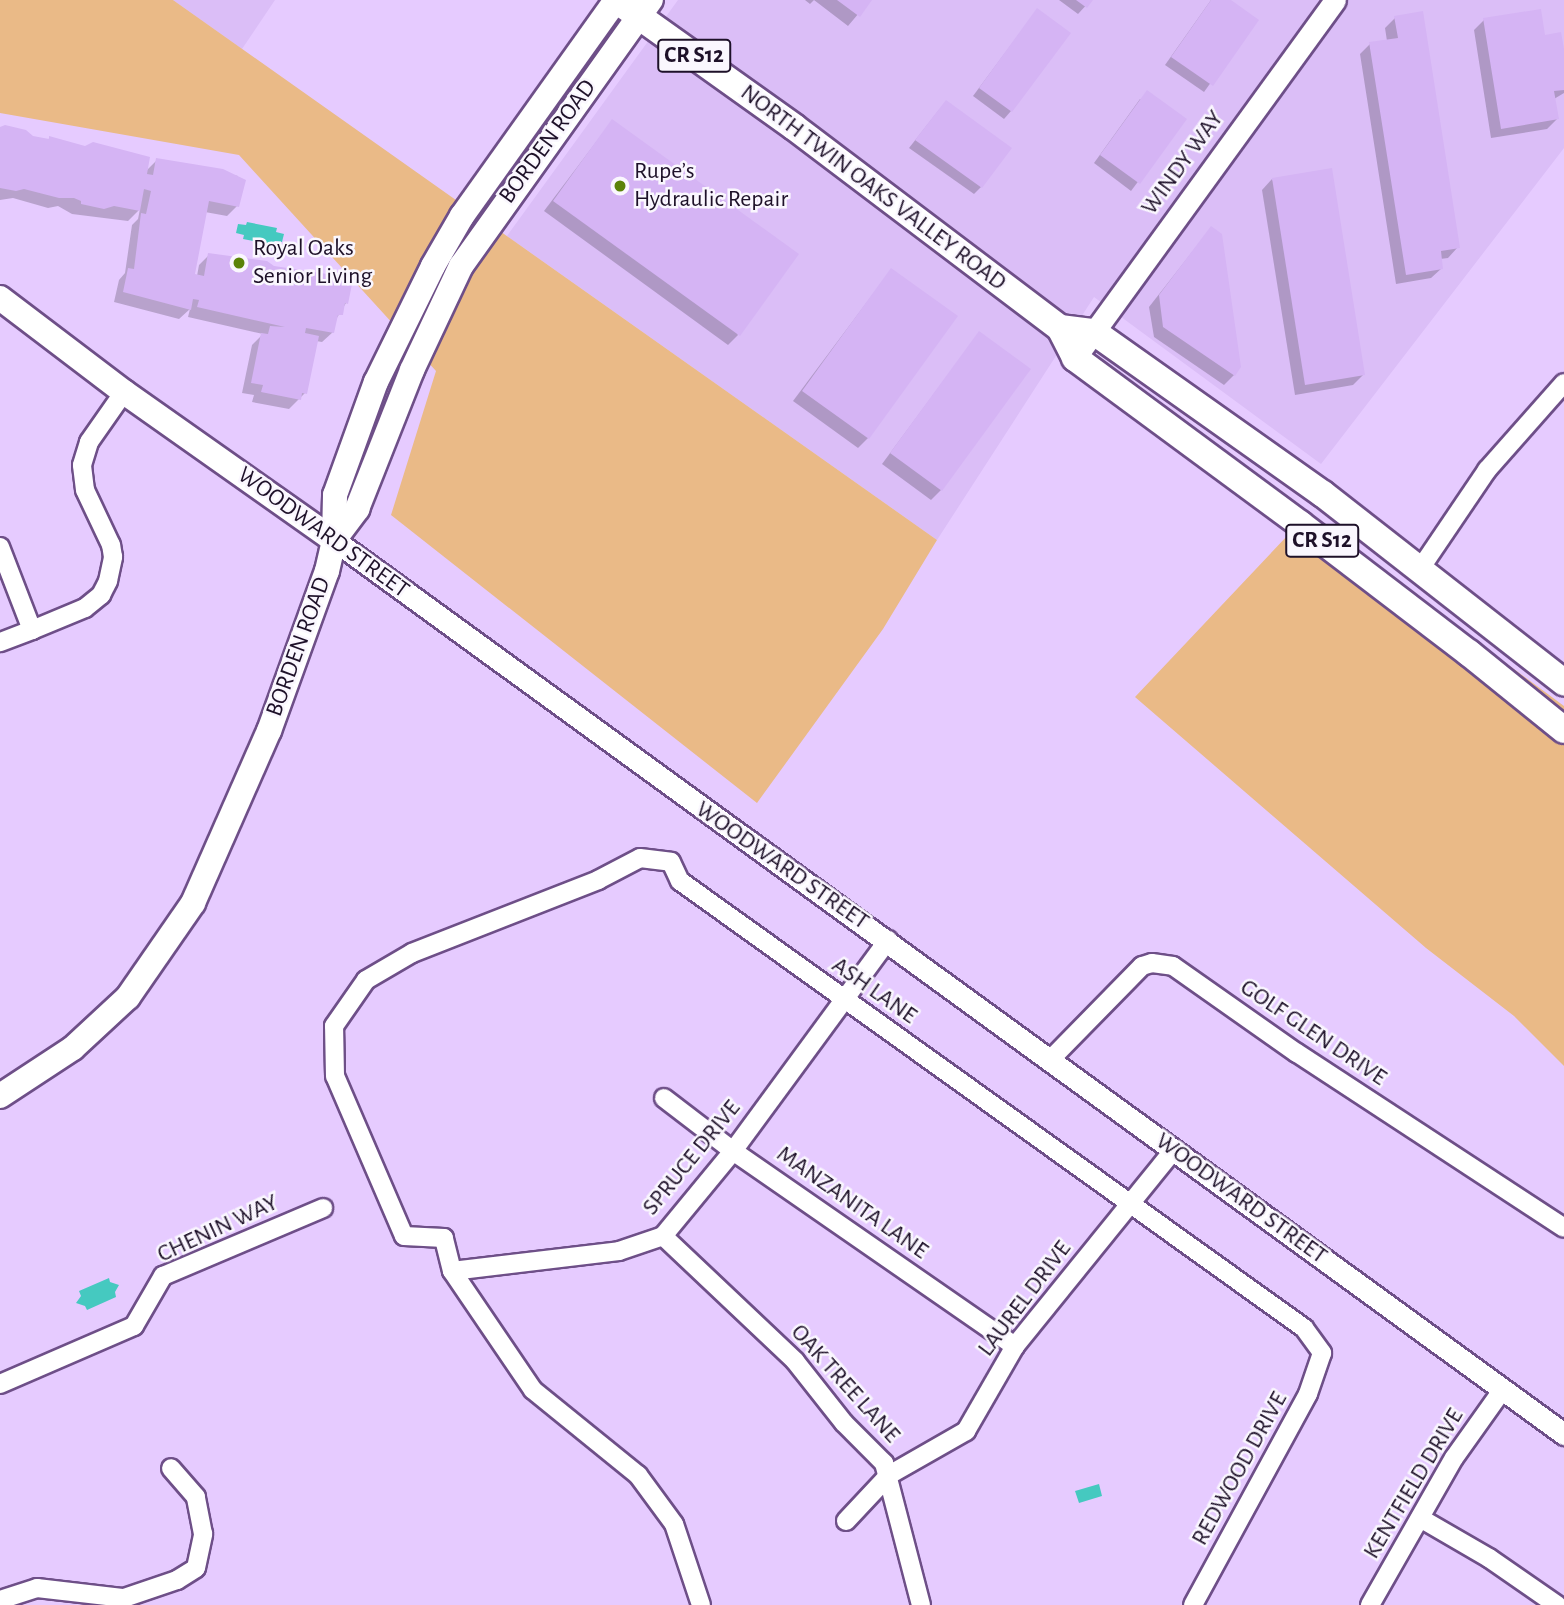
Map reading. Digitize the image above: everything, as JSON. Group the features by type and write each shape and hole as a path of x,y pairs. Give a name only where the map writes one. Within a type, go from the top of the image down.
{"main road":[{"name":"NORTH TWIN OAKS VALLEY ROAD","path":"616,0 645,8 794,127 1060,328 1075,358 1300,523 1564,730"},
{"path":"334,540 335,495 376,382 438,256 486,181 616,0"},
{"name":"BORDEN ROAD","path":"0,1096 63,1056 128,997 193,903 269,731 327,571 334,540 357,509 423,344 461,266 645,8"},
{"name":"WOODWARD STREET","path":"0,298 124,392 334,540"},
{"name":"CR S12","path":"1060,328 1094,332 1323,494 1564,682"}],"street":[{"name":"WINDY WAY","path":"1075,358 1335,0"},
{"path":"1420,569 1487,470 1564,383"},
{"path":"0,642 85,608 100,595 108,581 113,557 111,545 85,490 82,465 89,442 124,392"},
{"name":"WOODWARD STREET","path":"334,540 888,940 1049,1061 1564,1434"},
{"path":"0,547 32,630"},
{"name":"ASH LANE","path":"452,1270 444,1238 404,1236 335,1076 334,1026 366,980 412,953 598,880 640,858 671,862 680,881 1304,1328 1322,1353"},
{"name":"SPRUCE DRIVE","path":"452,1270 619,1251 663,1236 733,1151 842,999 888,940"},
{"name":"GOLF GLEN DRIVE","path":"1049,1061 1142,966 1152,963 1173,966 1297,1053 1564,1228"},
{"name":"MANZANITA LANE","path":"664,1098 733,1151 1015,1346"},
{"name":"LAUREL DRIVE","path":"846,1521 890,1475 966,1431 1015,1346 1174,1150"},
{"name":"CHENIN WAY","path":"0,1384 134,1326 163,1276 323,1208"},
{"name":"OAK TREE LANE","path":"663,1236 795,1361 844,1423 884,1463 890,1475 921,1605"},
{"path":"452,1270 533,1390 638,1475 674,1524 701,1605"},
{"name":"REDWOOD DRIVE","path":"1193,1605 1308,1394 1322,1353"},
{"name":"KENTFIELD DRIVE","path":"1370,1605 1454,1458 1503,1389"},
{"path":"0,1600 37,1588 124,1598 177,1580 196,1568 203,1534 196,1497 171,1468"},
{"path":"1420,1518 1489,1558 1557,1605"}],"shaded area":[{"path":"0,0 173,0 937,540 883,629 757,803 391,515 436,371 239,155 0,113"},
{"path":"173,0 275,0 242,49"},
{"path":"678,0 1564,0 1564,148 1321,464 1094,297 937,540 507,236"},
{"path":"247,222 277,228 276,232 284,234 282,242 275,241 274,245 243,239 244,235 236,233 238,224 246,225"},
{"path":"1306,516 1564,706 1564,1066 1514,1016 1426,948 1135,697"},
{"path":"109,1278 110,1282 119,1285 115,1292 116,1297 87,1310 85,1306 76,1303 81,1296 79,1291"},
{"path":"1099,1484 1102,1496 1079,1503 1075,1491"}],"building":[{"path":"837,0 872,0 860,17"},
{"path":"1076,0 1093,0 1087,8"},
{"path":"1211,0 1231,0 1259,20 1213,86 1171,57"},
{"path":"1037,8 1071,33 1012,112 979,88"},
{"path":"1541,9 1545,35 1561,32 1564,49 1564,90 1554,91 1559,119 1501,129 1483,18"},
{"path":"1423,11 1460,248 1441,251 1443,269 1406,275 1369,42 1398,38 1394,16"},
{"path":"1147,90 1187,119 1140,184 1100,155"},
{"path":"946,100 1012,148 982,188 915,140"},
{"path":"612,119 799,254 740,336 553,201"},
{"name":"Royal Oaks Senior Living","path":"5,125 26,130 33,136 49,139 49,136 85,146 93,142 150,157 147,174 153,175 156,158 223,169 246,180 239,207 209,201 195,274 204,276 208,253 267,261 274,266 327,274 352,284 348,304 345,303 343,315 338,315 334,333 306,328 305,333 319,336 307,394 302,393 301,400 261,392 263,385 251,383 261,333 268,334 270,326 285,327 197,307 199,300 193,299 191,310 123,292 128,268 134,269 141,213 146,214 151,191 144,189 140,211 114,206 104,209 81,204 81,201 74,198 59,198 24,189 16,191 0,188 0,127"},
{"path":"1332,168 1365,375 1305,385 1272,178"},
{"path":"1211,226 1222,234 1241,367 1235,376 1163,327 1159,295"},
{"path":"891,268 958,316 869,439 802,391"},
{"path":"979,331 1031,369 942,491 890,453"}],"place":[{"name":"Rupe’s Hydraulic Repair","path":"620,186"},
{"name":"Royal Oaks Senior Living","path":"239,263"}]}
